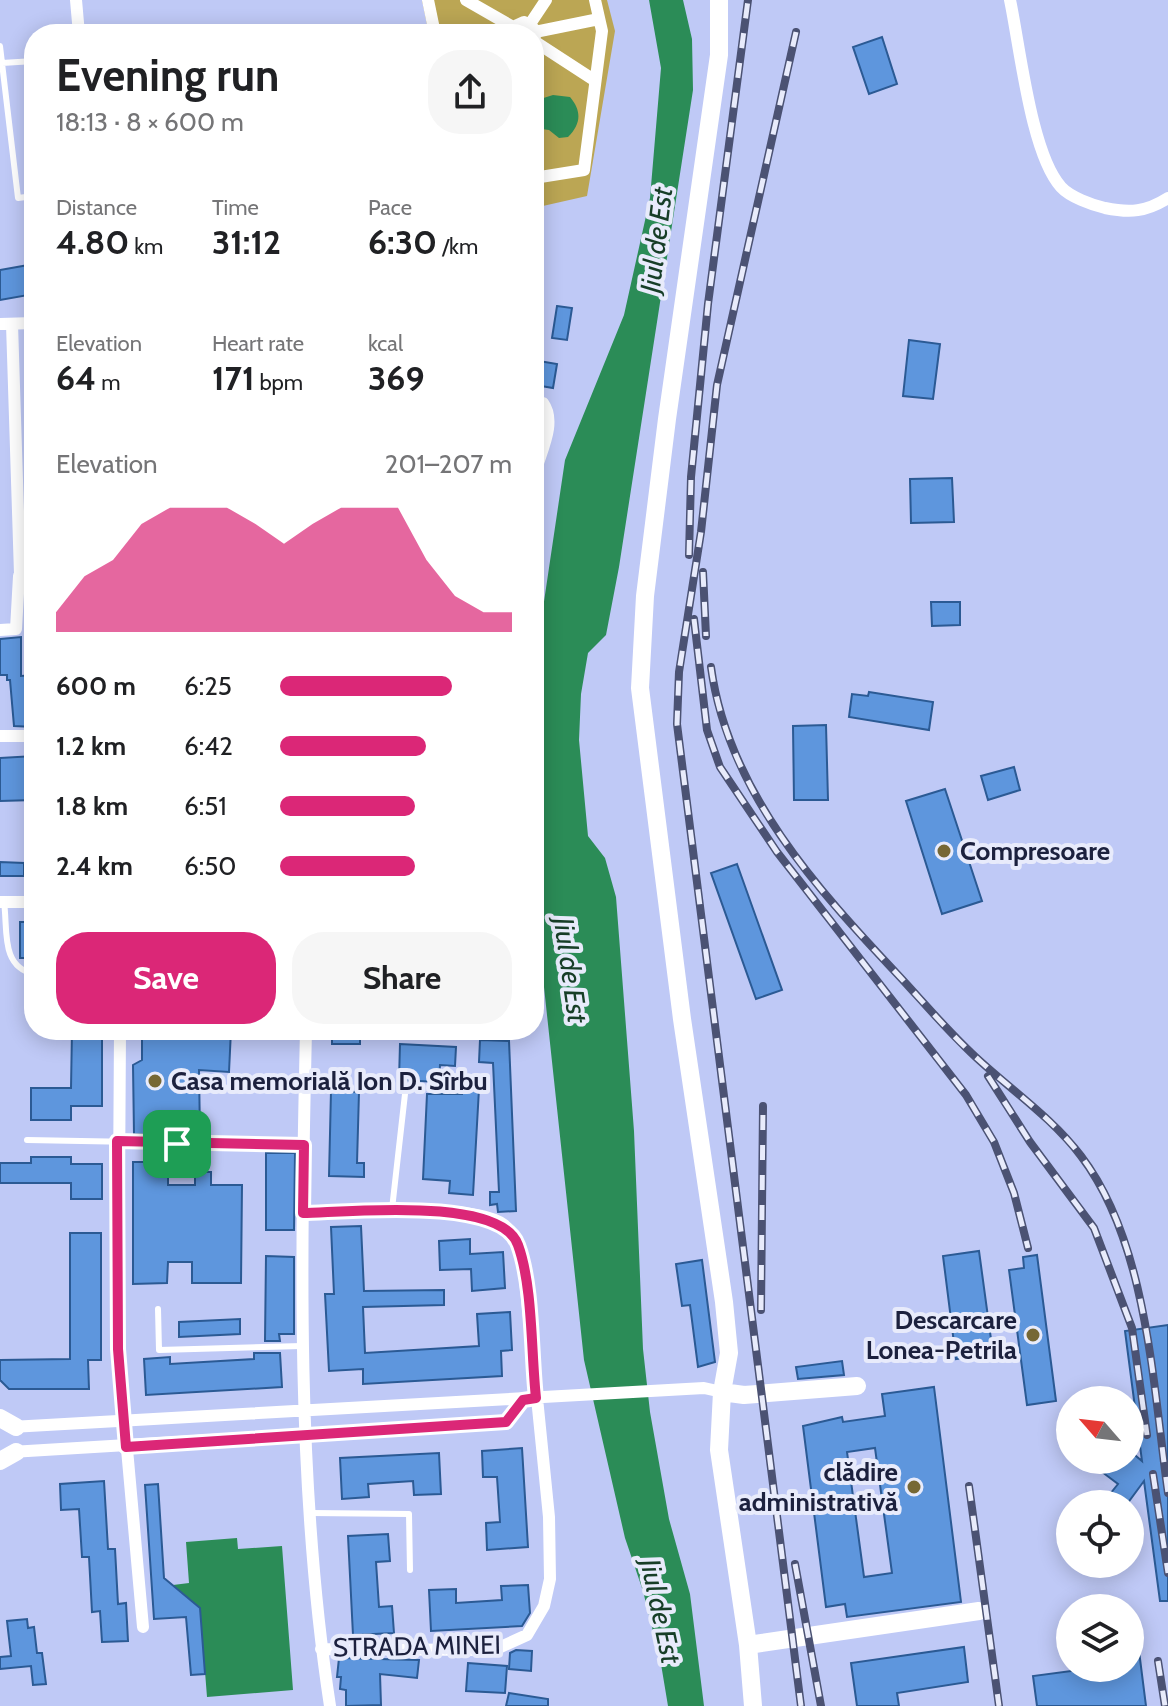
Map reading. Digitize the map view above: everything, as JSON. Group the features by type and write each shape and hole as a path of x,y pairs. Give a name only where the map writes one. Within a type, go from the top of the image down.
{"street":[{"path":"76,0 78,24"},
{"path":"428,0 433,24"},
{"path":"466,0 502,24"},
{"path":"537,24 546,0"},
{"path":"544,176 584,170 602,31 595,0"},
{"path":"719,0 719,55 667,419 645,596 640,688 678,988 724,1302 729,1353 713,1390 748,1645 753,1706"},
{"path":"1010,0 1039,152 1062,189 1095,206 1127,212 1151,209 1168,198"},
{"path":"544,32 599,19"},
{"path":"544,42 594,80"},
{"path":"0,630 16,629 20,574 6,324"},
{"path":"544,405 549,416 544,444"},
{"path":"20,574 24,581"},
{"path":"0,736 24,736"},
{"path":"2,902 24,902"},
{"path":"120,1040 118,1349 143,1627"},
{"name":"STRADA MINEI","path":"303,1213 448,1212 503,1224 518,1242 524,1269 530,1399 549,1517 550,1579 544,1606 527,1635 494,1650 321,1649 304,1409 303,1213 306,1040"},
{"path":"5,1424 713,1390 744,1395 857,1386"},
{"path":"5,1456 506,1422 530,1399"},
{"path":"748,1645 979,1611"},
{"path":"321,1649 330,1706"}],"lane":[{"path":"0,46 18,198 24,197"},
{"path":"2,63 24,62"},
{"path":"2,902 10,959 24,970"},
{"path":"391,1212 405,1094"},
{"path":"27,1140 304,1145"},
{"path":"158,1309 159,1350 304,1346"},
{"path":"311,1513 409,1514 410,1570"}],"shaded area":[{"path":"422,0 607,0 615,31 587,196 544,206 544,24 427,24"}],"water":[{"name":"Jiul de Est","path":"649,0 683,0 692,39 693,90 619,567 606,635 588,653 581,694 579,740 588,836 605,858 616,897 634,1131 643,1349 650,1412 669,1519 690,1594 704,1706 668,1706 661,1664 643,1591 625,1538 584,1360 544,987 544,602 565,460 624,315 650,198 661,68"},
{"path":"553,95 570,97 577,107 578,122 568,137 559,138 544,129 544,98"},
{"path":"237,1538 238,1549 282,1546 293,1690 207,1697 200,1608 173,1585 189,1583 186,1542"}],"building":[{"path":"882,37 897,84 869,94 853,47"},
{"path":"24,266 24,296 0,300 0,270"},
{"path":"557,306 572,308 567,340 552,338"},
{"path":"909,340 940,344 933,399 903,396"},
{"path":"544,362 557,364 553,388 544,386"},
{"path":"952,478 954,522 911,523 910,479"},
{"path":"931,602 960,602 960,625 932,626"},
{"path":"21,637 24,726 14,726 10,680 7,680 7,675 0,675 0,639"},
{"path":"869,692 933,702 929,730 849,717 852,694 868,696"},
{"path":"826,725 828,800 794,800 793,726"},
{"path":"24,757 24,800 0,801 0,758"},
{"path":"1014,767 1020,790 988,800 981,776"},
{"name":"Compresoare","path":"945,789 982,901 942,914 906,801"},
{"path":"0,862 24,863 24,876 0,876"},
{"path":"737,864 782,990 756,999 711,873"},
{"path":"20,922 24,922 24,958 20,958"},
{"path":"72,1040 102,1040 102,1106 71,1106 71,1120 31,1120 31,1088 71,1088"},
{"path":"142,1040 231,1040 229,1072 199,1070 200,1135 134,1134 133,1065 142,1060"},
{"path":"332,1040 360,1040 360,1044 332,1044"},
{"path":"480,1040 509,1041 516,1211 498,1212 497,1204 490,1205 490,1192 499,1192 493,1063 479,1062"},
{"path":"400,1044 456,1047 455,1066 440,1065 439,1082 399,1080"},
{"path":"462,1089 479,1089 473,1195 449,1193 450,1181 423,1179 427,1094 462,1094"},
{"path":"331,1091 359,1092 357,1163 364,1163 364,1177 329,1176"},
{"path":"266,1153 295,1153 294,1230 266,1230"},
{"path":"31,1157 71,1157 71,1164 102,1164 102,1199 71,1199 71,1183 0,1183 0,1163 31,1163"},
{"path":"133,1162 168,1162 168,1185 195,1185 195,1172 211,1172 211,1185 242,1185 241,1283 192,1283 192,1262 168,1262 167,1283 133,1284"},
{"path":"361,1226 364,1291 444,1290 444,1305 363,1307 365,1353 479,1346 477,1314 510,1312 512,1350 501,1351 502,1376 363,1384 363,1369 329,1371 325,1294 334,1294 331,1227"},
{"path":"70,1233 101,1233 101,1360 88,1360 89,1389 9,1389 0,1380 0,1360 70,1359"},
{"path":"470,1239 470,1254 503,1252 505,1288 472,1291 471,1269 440,1270 439,1241"},
{"path":"979,1251 993,1354 956,1359 943,1256"},
{"name":"Descarcare Lonea-Petrila","path":"1037,1255 1056,1401 1027,1405 1009,1270 1024,1268 1023,1257"},
{"path":"266,1256 294,1257 294,1334 279,1334 280,1341 265,1341"},
{"path":"702,1260 715,1362 698,1367 690,1305 682,1306 676,1264"},
{"path":"240,1319 240,1334 179,1337 179,1322"},
{"path":"1168,1325 1168,1601 1160,1601 1144,1481 1137,1490 1113,1490 1118,1484 1105,1474 1144,1474 1144,1386 1132,1386 1125,1331"},
{"path":"254,1353 280,1353 282,1387 146,1395 144,1359 170,1357 170,1364 254,1359"},
{"path":"842,1361 844,1375 798,1379 796,1367"},
{"path":"934,1387 961,1602 847,1617 845,1604 826,1607 803,1426 842,1417 843,1422 885,1416 882,1394","holes":["875,1448 892,1573 864,1577 847,1452"]},
{"path":"522,1448 528,1547 487,1550 486,1523 500,1522 497,1477 483,1477 482,1451"},
{"path":"439,1453 441,1494 414,1495 413,1481 368,1484 369,1497 342,1499 340,1458"},
{"path":"104,1481 108,1549 115,1549 118,1604 126,1603 128,1641 102,1642 100,1611 92,1612 89,1557 82,1557 79,1509 61,1510 60,1484"},
{"path":"158,1484 164,1578 200,1608 205,1674 191,1675 186,1617 154,1619 145,1485"},
{"path":"388,1534 390,1561 376,1562 379,1607 392,1606 394,1633 353,1635 348,1536"},
{"path":"528,1585 530,1613 522,1626 431,1631 429,1590 456,1589 456,1603 502,1600 501,1586"},
{"path":"27,1619 28,1628 34,1627 37,1653 42,1653 46,1684 33,1685 31,1666 0,1669 0,1657 11,1656 7,1621"},
{"path":"964,1647 968,1682 897,1693 899,1706 857,1706 851,1663"},
{"path":"516,1650 532,1651 531,1671 509,1669 510,1653"},
{"path":"339,1658 419,1660 417,1678 380,1674 381,1705 346,1706 346,1690 340,1689 341,1677 337,1677"},
{"path":"468,1663 507,1666 505,1693 466,1691"},
{"path":"1056,1673 1056,1682 1143,1682 1146,1706 1037,1706 1033,1676"},
{"path":"509,1693 548,1699 548,1706 506,1706"}],"railway":[{"path":"689,555 691,477 708,304 748,0"},
{"path":"796,32 717,385 701,532 679,672 677,724 801,1706"},
{"path":"703,572 706,636"},
{"path":"694,619 707,730 720,767 777,852 966,1095 994,1142 1014,1193 1028,1248"},
{"path":"711,667 721,713 736,756 781,836 809,874 959,1041 1070,1143 1103,1191 1121,1231 1144,1318 1168,1493"},
{"path":"988,1076 1030,1142 1094,1228 1132,1328 1147,1435"},
{"path":"761,1310 763,1106"},
{"path":"1153,1474 1168,1573"},
{"path":"969,1486 999,1706"},
{"path":"795,1564 821,1706"},
{"path":"1158,1661 1165,1706"}],"place":[{"name":"Compresoare","path":"944,851"},
{"name":"Casa memorială Ion D. Sîrbu","path":"155,1081"},
{"name":"Descarcare Lonea-Petrila","path":"1033,1335"},
{"name":"clădire administrativă","path":"914,1487"}],"route":[{"path":"117,1141 177,1144 304,1145 303,1213 448,1212 503,1224 518,1242 524,1269 536,1398 523,1400 506,1422 126,1447 118,1349 117,1141"}]}
